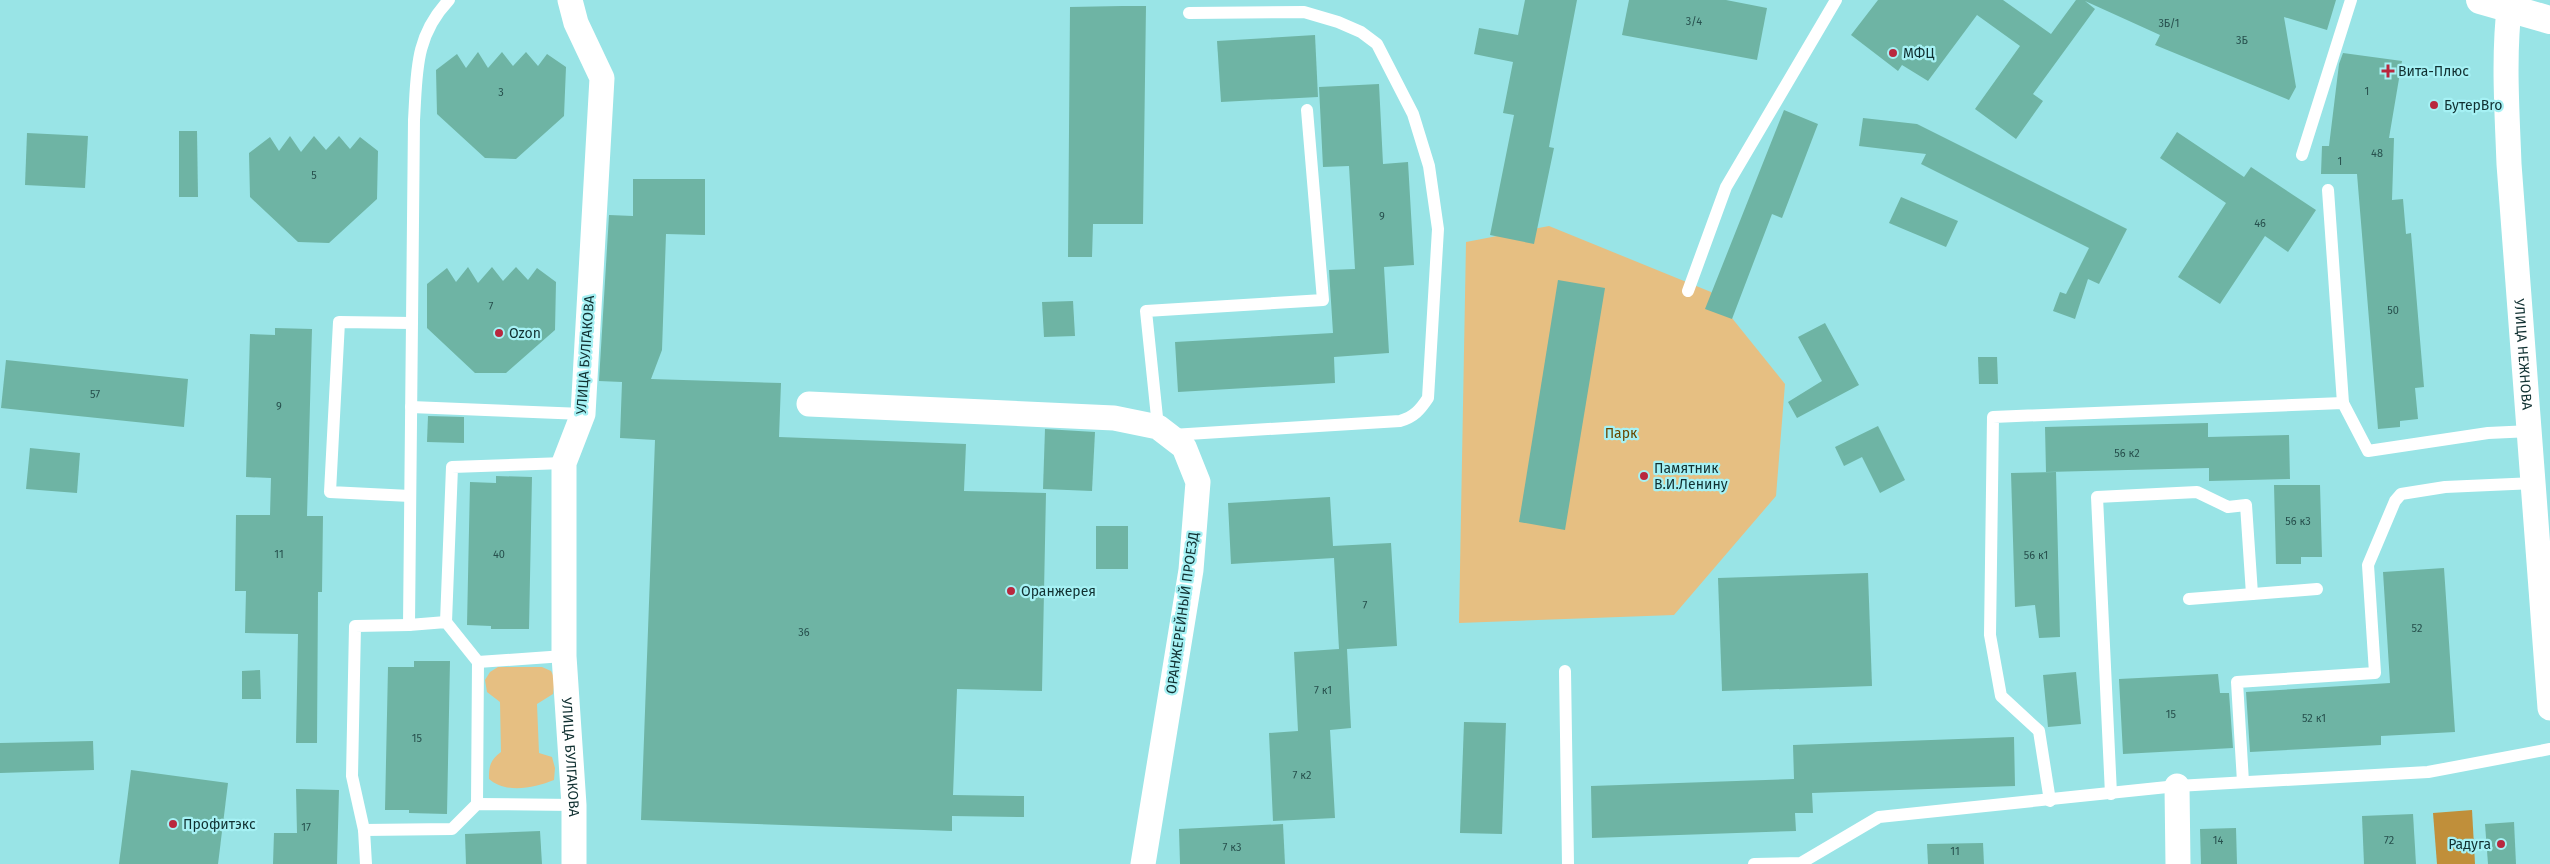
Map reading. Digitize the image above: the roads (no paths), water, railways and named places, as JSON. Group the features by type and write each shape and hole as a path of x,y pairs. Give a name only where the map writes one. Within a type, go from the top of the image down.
{"street":[{"name":"УЛИЦА БУЛГАКОВА","path":"570,0 576,23 602,78 583,414 564,463 564,656 574,805 574,864"},
{"path":"2480,0 2510,4 2550,20"},
{"name":"УЛИЦА НЕЖНОВА","path":"2510,4 2506,42 2506,102 2550,708"},
{"path":"809,404 1114,418 1164,431"},
{"name":"ОРАНЖЕРЕЙНЫЙ ПРОЕЗД","path":"1142,864 1191,570 1198,482 1184,447 1164,431"},
{"path":"2177,786 2178,864"}],"lane":[{"path":"408,624 414,120 418,54 431,22 449,0"},
{"path":"1688,291 1726,187 1836,0"},
{"path":"2302,154 2351,0"},
{"path":"1189,14 1304,12 1338,22 1361,32 1377,44 1413,114 1429,166 1438,229 1428,398 1420,410 1409,419 1400,421 1164,431 1146,312 1323,300 1307,110"},
{"path":"2328,190 2343,403 2368,451 2488,434 2531,431"},
{"path":"410,496 330,492 339,322 412,323"},
{"path":"2050,801 2039,731 2001,696 1990,634 1993,417 2343,403"},
{"path":"411,407 583,414"},
{"path":"364,830 452,829 476,804 478,662 446,622 452,467 564,463"},
{"path":"2244,782 2237,682 2375,673 2368,565 2395,501 2401,494 2445,487 2534,482"},
{"path":"2111,794 2097,497 2197,492 2228,507 2246,505 2252,594"},
{"path":"2189,599 2317,589"},
{"path":"366,864 364,830 352,776 355,626 446,622"},
{"path":"478,662 564,656"},
{"path":"1564,671 1568,864"},
{"path":"1754,864 1801,863 1879,817 2050,801 2177,786 2428,772 2550,749"},
{"path":"476,804 574,805"}],"place":[{"name":"МФЦ","path":"1893,53"},
{"name":"Вита-Плюс","path":"2388,71"},
{"name":"БутерBro","path":"2434,105"},
{"name":"Ozon","path":"499,333"},
{"name":"Памятник В.И.Ленину","path":"1644,476"},
{"name":"Оранжерея","path":"1011,591"},
{"name":"Профитэкс","path":"173,824"},
{"name":"Радуга","path":"2501,844"}],"park label":[{"name":"Парк","path":"1621,433"}]}
